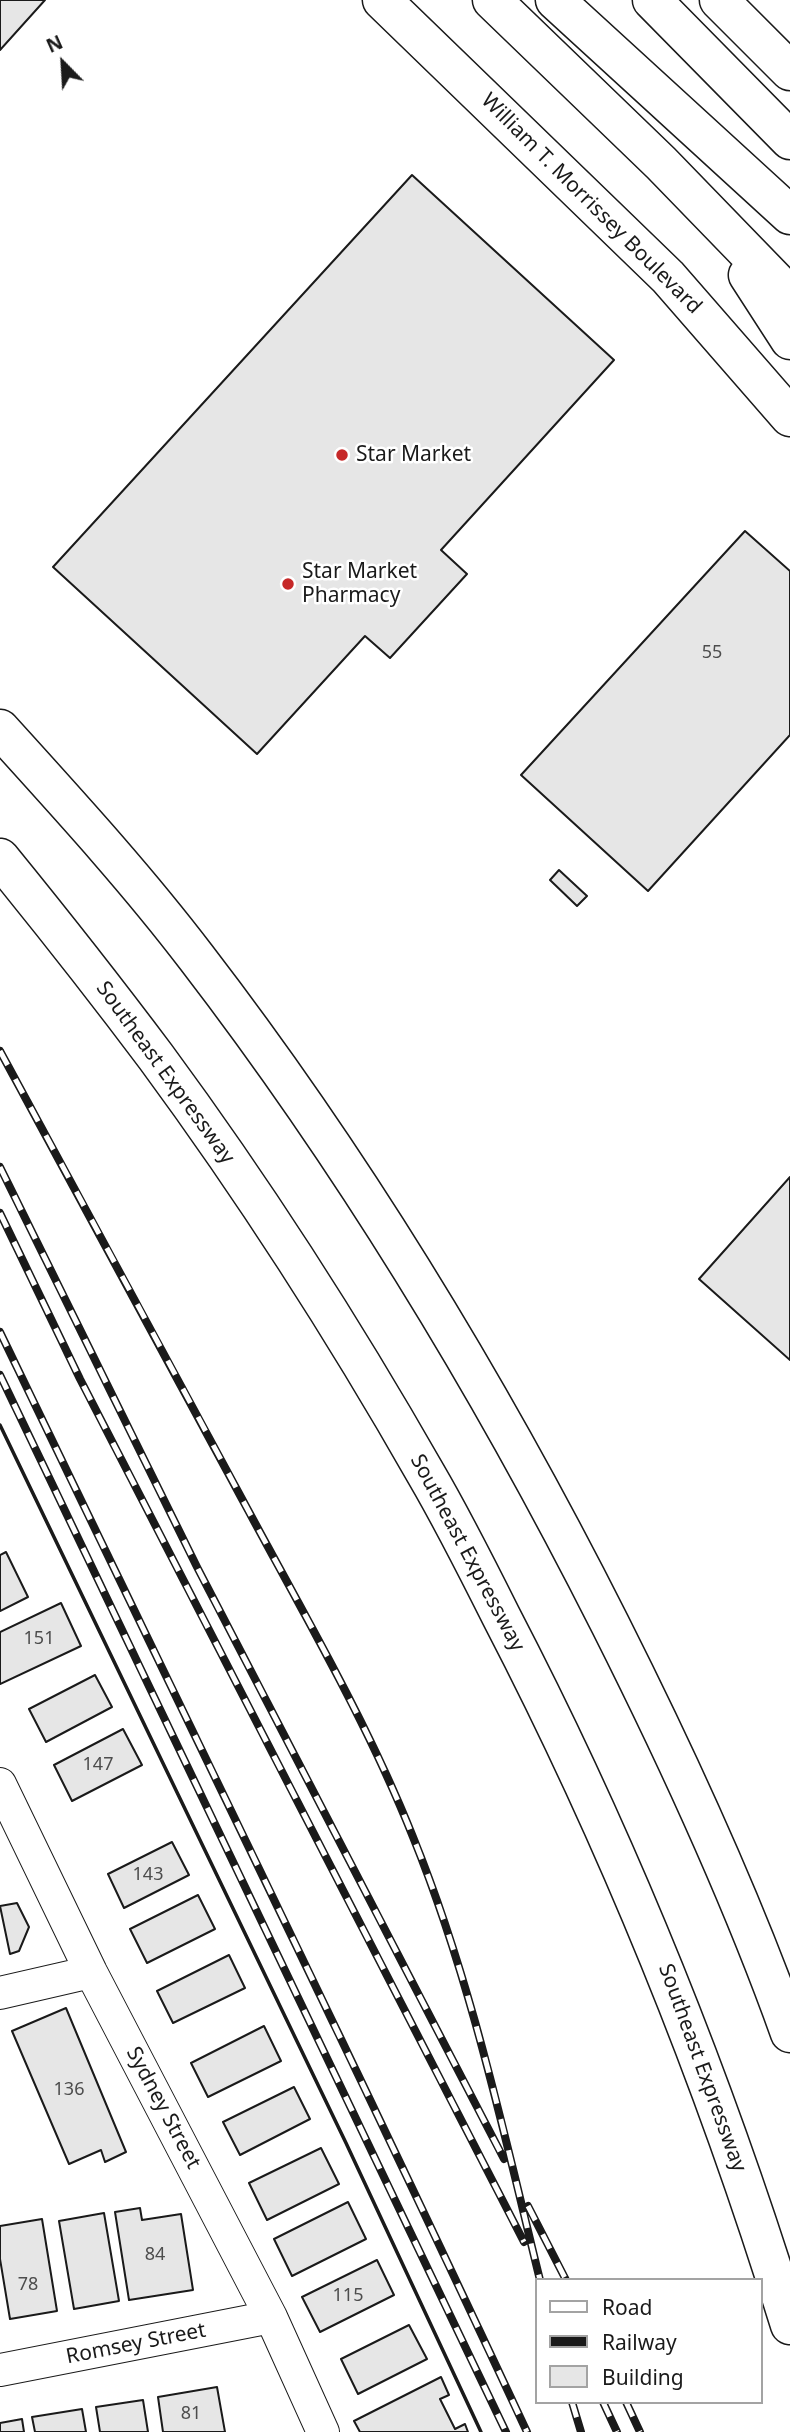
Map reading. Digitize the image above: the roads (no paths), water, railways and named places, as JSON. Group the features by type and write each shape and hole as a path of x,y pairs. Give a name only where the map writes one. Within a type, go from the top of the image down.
{"main road":[{"name":"William T. Morrissey Boulevard","path":"382,0 668,278 790,417"},
{"path":"492,0 661,163 790,296"},
{"path":"555,0 790,215"},
{"path":"652,0 790,140"},
{"path":"719,0 790,71"},
{"path":"661,163 739,262 790,340"},
{"path":"0,729 155,905 232,1004 342,1161 452,1335 542,1491 659,1723 736,1894 790,2033"},
{"name":"Southeast Expressway","path":"0,858 118,1006 222,1151 335,1322 429,1478 538,1687 596,1808 650,1931 721,2116 790,2325"}],"street":[{"name":"Sydney Street","path":"0,1784 91,1972 271,2317 323,2432"},
{"path":"0,1993 91,1972"},
{"name":"Romsey Street","path":"0,2370 271,2317"}],"railway":[{"path":"0,1051 335,1672 395,1795 434,1891 469,2000 540,2278"},
{"path":"0,1167 197,1567 504,2159"},
{"path":"0,1213 80,1379 524,2242"},
{"path":"0,1332 331,2018 527,2432"},
{"path":"0,1375 506,2432"},
{"path":"528,2206 565,2278"},
{"path":"573,2404 581,2432"},
{"path":"604,2404 617,2432"},
{"path":"627,2404 640,2432"}],"place":[{"name":"Star Market","path":"342,455"},
{"name":"Star Market Pharmacy","path":"288,584"}]}
